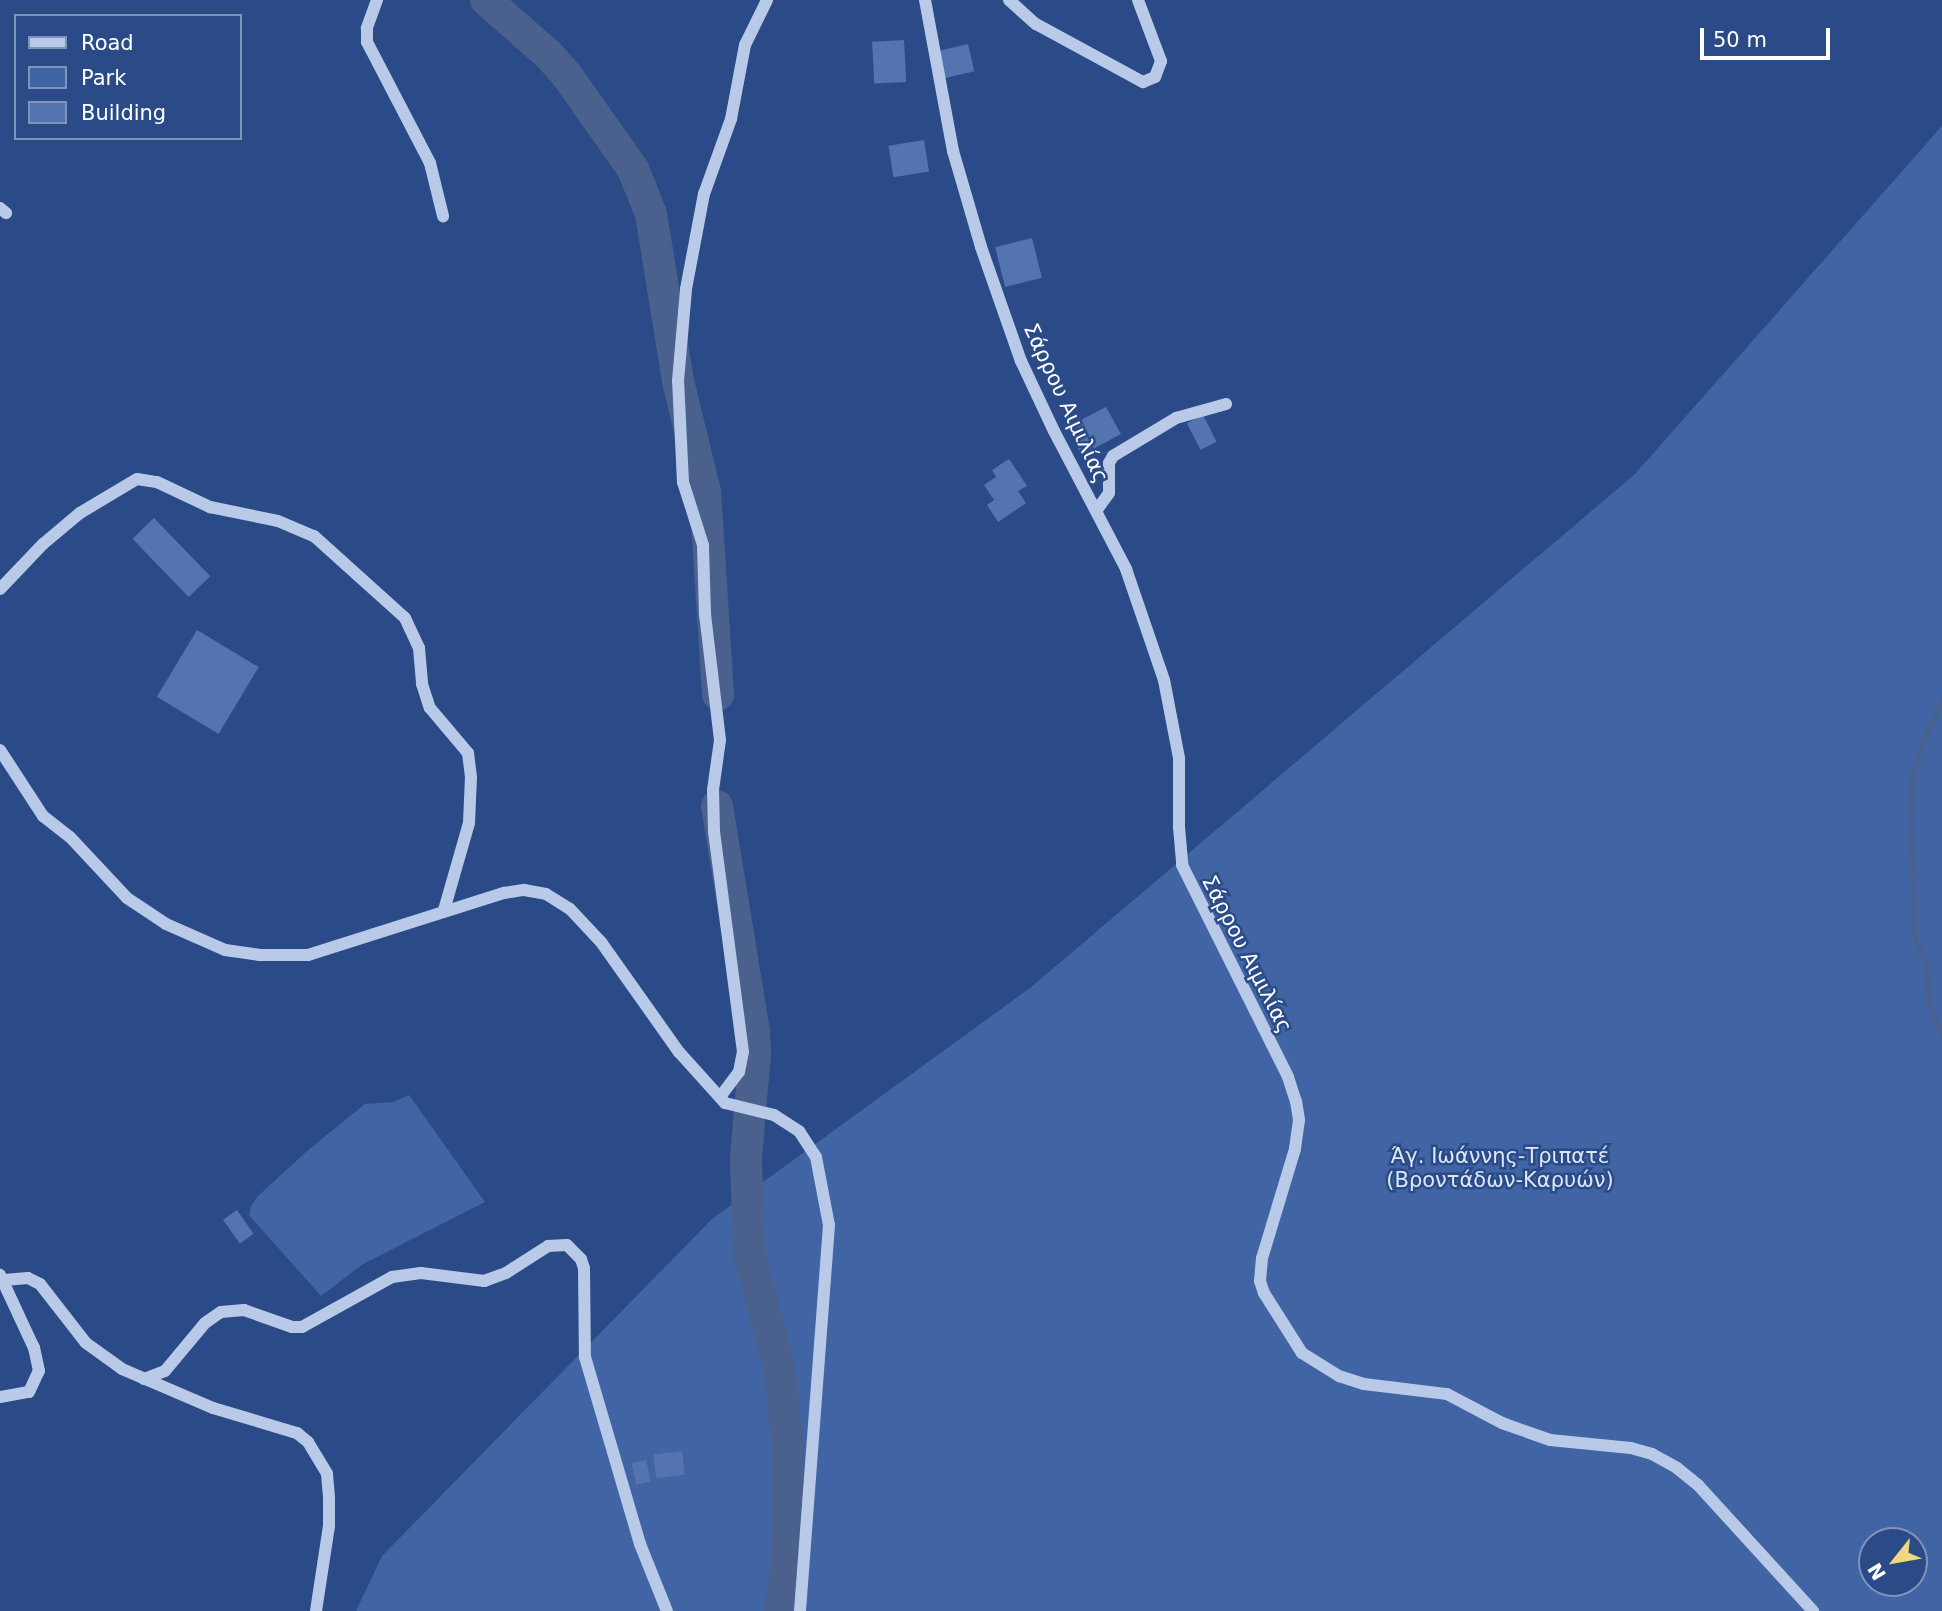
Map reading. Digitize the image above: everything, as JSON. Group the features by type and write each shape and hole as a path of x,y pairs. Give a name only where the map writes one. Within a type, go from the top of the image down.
{"street":[{"path":"377,0 367,28 368,42 430,163 443,216"},
{"path":"720,1097 739,1072 743,1052 714,831 713,790 720,740 705,614 703,545 683,482 678,381 686,289 704,194 731,119 745,45 767,0"},
{"name":"Σάρρου Αιμιλίας","path":"925,0 953,150 981,247 1021,361 1126,569 1171,708 1179,758 1182,865 1288,1077 1296,1101 1299,1120 1295,1149 1260,1270 1264,1293 1295,1343 1309,1359 1348,1380 1447,1394 1502,1423 1549,1440 1631,1448 1652,1454 1698,1485 1813,1611"},
{"path":"1009,0 1036,24 1143,82 1156,77 1161,61 1138,0"},
{"path":"1096,511 1109,493 1109,463 1113,456 1177,418 1226,404"},
{"path":"0,589 43,544 80,513 137,479 157,482 210,507 278,521 314,536 405,618 419,648 422,684 430,708 468,754 471,777 469,823 444,910"},
{"path":"0,750 43,816 80,846 127,898 166,924 225,950 259,956 308,955 331,950 444,910 524,890 536,890 561,901 612,955 679,1052 720,1097 734,1107 787,1121 808,1142 816,1157 823,1182 829,1225 800,1611"},
{"path":"144,1379 171,1366 205,1323 221,1312 244,1310 292,1327 302,1327 383,1280 421,1273 484,1281 506,1273 548,1246 567,1245 582,1259 584,1268 585,1357 640,1544 667,1611"},
{"path":"0,1397 29,1392 39,1371 33,1348 2,1278 28,1278 40,1284 86,1343 115,1365 214,1408 297,1433 308,1443 327,1474 329,1526 316,1611"}],"green space":[{"name":"Άγ. Ιωάννης-Τριπατέ (Βροντάδων-Καρυών)","path":"1942,126 1942,1611 356,1611 382,1556 712,1219 1030,988 1635,474"},
{"path":"409,1095 485,1202 363,1264 321,1296 249,1215 251,1206 257,1197 307,1151 365,1104 393,1102"}],"building":[{"path":"904,40 906,82 874,84 872,42"},
{"path":"968,44 974,71 942,79 936,51"},
{"path":"924,140 929,172 893,177 888,146"},
{"path":"1032,238 1042,278 1005,287 995,247"},
{"path":"1106,407 1121,434 1082,455 1074,441 1081,438 1073,424"},
{"path":"1203,415 1217,442 1201,450 1187,423"},
{"path":"1009,459 1027,486 1018,491 1026,503 998,522 987,505 994,500 984,485 996,477 992,470"},
{"path":"154,518 210,576 189,597 132,539"},
{"path":"197,630 259,667 219,734 157,697"},
{"path":"237,1210 254,1234 240,1244 223,1220"},
{"path":"682,1451 685,1475 656,1478 653,1455"},
{"path":"646,1460 651,1481 636,1485 631,1463"}],"waterway":[{"path":"486,0 549,55 568,77 633,169 651,214 678,381 705,492 718,695"},
{"path":"1942,699 1922,743 1912,778 1911,826 1915,941 1926,962 1929,1003 1942,1038"},
{"path":"717,806 754,1033 755,1053 746,1159 749,1253 780,1371 788,1449 786,1575 779,1611"}]}
